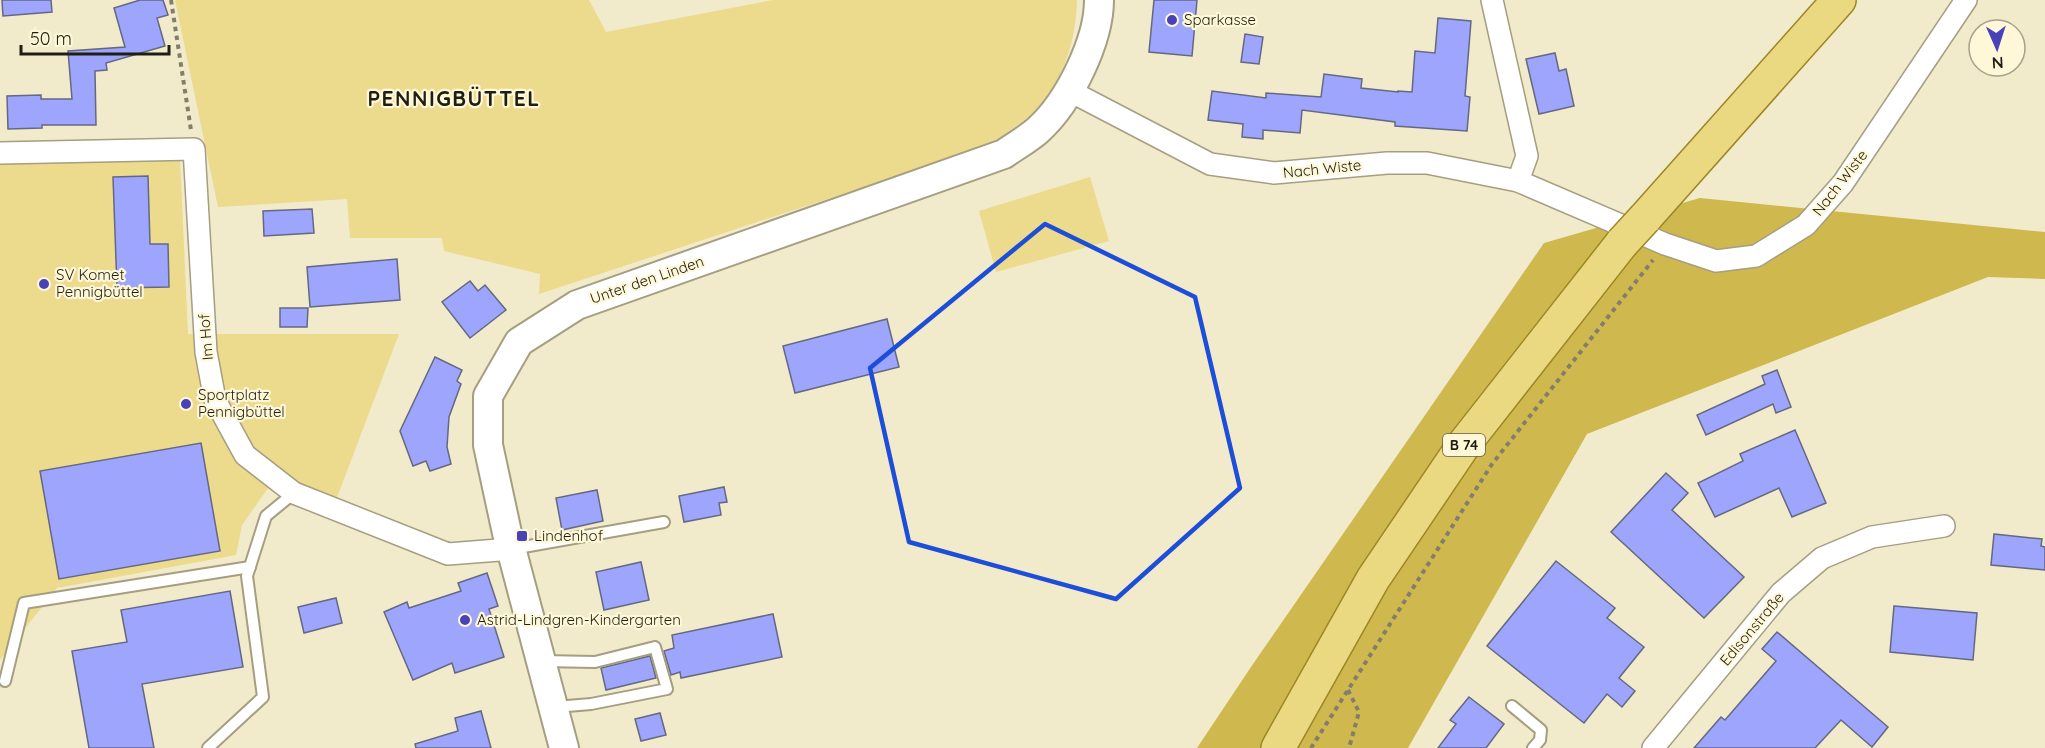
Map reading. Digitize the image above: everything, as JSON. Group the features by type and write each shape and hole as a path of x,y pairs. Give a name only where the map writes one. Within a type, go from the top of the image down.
{"main road":[{"name":"B 74","path":"1278,748 1361,599 1466,443 1622,243 1839,0"}],"street":[{"name":"Unter den Linden","path":"564,748 512,549 488,445 488,396 519,342 577,305 1004,154 1039,129 1070,91 1094,36 1099,0"},
{"path":"1492,0 1527,156 1518,181"},
{"name":"Nach Wiste","path":"1070,91 1210,164 1274,173 1387,163 1426,163 1518,181 1665,244 1716,261 1756,255 1806,225 1843,183 1966,0"},
{"path":"0,153 194,149"},
{"name":"Im Hof","path":"194,149 207,352 215,400 245,455 294,493 448,554 512,549"},
{"name":"Edisonstraße","path":"1653,748 1781,593 1822,558 1872,537 1944,526"}],"lane":[{"path":"208,748 262,697 248,576 266,516 294,493"},
{"path":"512,549 664,522"},
{"path":"5,681 24,603 250,567"},
{"path":"542,661 595,662 655,647 667,689 591,704 554,707"},
{"path":"1512,706 1540,730 1540,740 1533,748"}],"path":[{"path":"171,0 194,149"},
{"path":"1311,748 1492,464 1665,244"},
{"path":"1348,689 1359,712 1349,748"}],"highlighted area":[{"path":"1045,224 1195,297 1240,488 1116,599 909,542 870,368"}],"shaded area":[{"path":"175,0 589,0 606,32 773,0 1077,0 1071,43 1056,83 1034,112 988,146 539,294 540,274 444,251 442,238 350,238 347,199 218,207"},
{"name":"Sportplatz Pennigbüttel","path":"180,158 188,334 399,334 336,500 278,474 242,525 236,555 57,588 0,660 0,162"},
{"path":"1090,177 1109,241 996,272 979,211"},
{"path":"1700,198 2045,232 2045,279 1988,277 1587,434 1408,748 1197,748 1544,243"}],"building":[{"path":"2,0 51,0 52,12 3,16"},
{"path":"140,0 163,0 168,15 157,18 165,46 106,63 107,70 95,71 96,125 42,125 42,128 8,129 7,96 41,95 41,99 72,99 68,51 125,47 114,8"},
{"path":"1154,0 1197,0 1192,56 1149,52"},
{"path":"1438,18 1471,21 1465,96 1470,97 1467,131 1395,126 1395,122 1302,110 1300,133 1263,130 1263,139 1242,137 1243,124 1208,120 1212,91 1266,98 1266,93 1321,97 1324,74 1362,79 1361,88 1412,92 1415,51 1435,53"},
{"path":"1245,34 1263,37 1259,64 1241,62"},
{"path":"1555,53 1559,71 1566,69 1574,106 1539,114 1526,59"},
{"path":"148,176 150,244 168,244 169,287 117,288 113,177"},
{"path":"312,209 314,233 264,236 263,211"},
{"path":"397,259 400,300 310,307 307,267"},
{"path":"470,281 478,291 485,285 506,310 470,338 442,302"},
{"path":"280,308 308,308 307,327 280,327"},
{"path":"887,319 899,367 795,393 783,346"},
{"path":"435,357 462,370 457,381 461,384 449,417 447,447 451,464 430,471 426,461 413,466 400,431"},
{"path":"1777,370 1791,407 1776,413 1773,404 1706,435 1697,415 1765,384 1762,376"},
{"path":"1795,430 1826,503 1792,517 1779,488 1715,517 1698,483 1743,461 1740,454"},
{"path":"201,443 220,551 59,579 40,471"},
{"path":"1666,473 1688,493 1672,510 1744,577 1704,618 1611,532"},
{"path":"724,487 727,502 719,503 721,515 684,522 679,496"},
{"path":"597,490 603,521 562,530 556,498"},
{"path":"1994,534 2042,539 2041,546 2045,547 2045,570 1991,565"},
{"path":"1556,561 1615,608 1607,618 1644,647 1619,678 1635,691 1622,707 1607,694 1584,723 1487,646"},
{"path":"641,562 649,600 604,610 596,572"},
{"name":"Astrid-Lindgren-Kindergarten","path":"487,573 498,606 489,609 504,657 455,673 452,663 413,680 384,612 407,602 409,608 461,591 458,583"},
{"path":"230,591 243,667 142,684 154,748 89,748 72,651 127,642 121,610"},
{"path":"336,598 342,623 304,633 298,607"},
{"path":"1894,606 1977,613 1973,660 1890,652"},
{"path":"773,614 782,657 681,678 680,672 671,675 664,651 674,648 672,635"},
{"path":"1777,632 1888,727 1872,747 1841,720 1815,748 1694,748 1721,717 1725,720 1776,661 1762,649"},
{"path":"650,656 656,678 606,690 601,668"},
{"path":"1469,697 1504,724 1486,748 1438,748 1456,724 1450,720"},
{"path":"481,711 491,748 416,748 415,744 458,731 455,718"},
{"path":"660,713 666,735 641,741 635,719"}],"place":[{"name":"Sparkasse","path":"1172,20"},
{"name":"SV Komet Pennigbüttel","path":"44,284"},
{"name":"Sportplatz Pennigbüttel","path":"186,404"},
{"name":"Lindenhof","path":"522,536"},
{"name":"Astrid-Lindgren-Kindergarten","path":"465,620"}],"district":[{"name":"PENNIGBÜTTEL","path":"454,99"}]}
